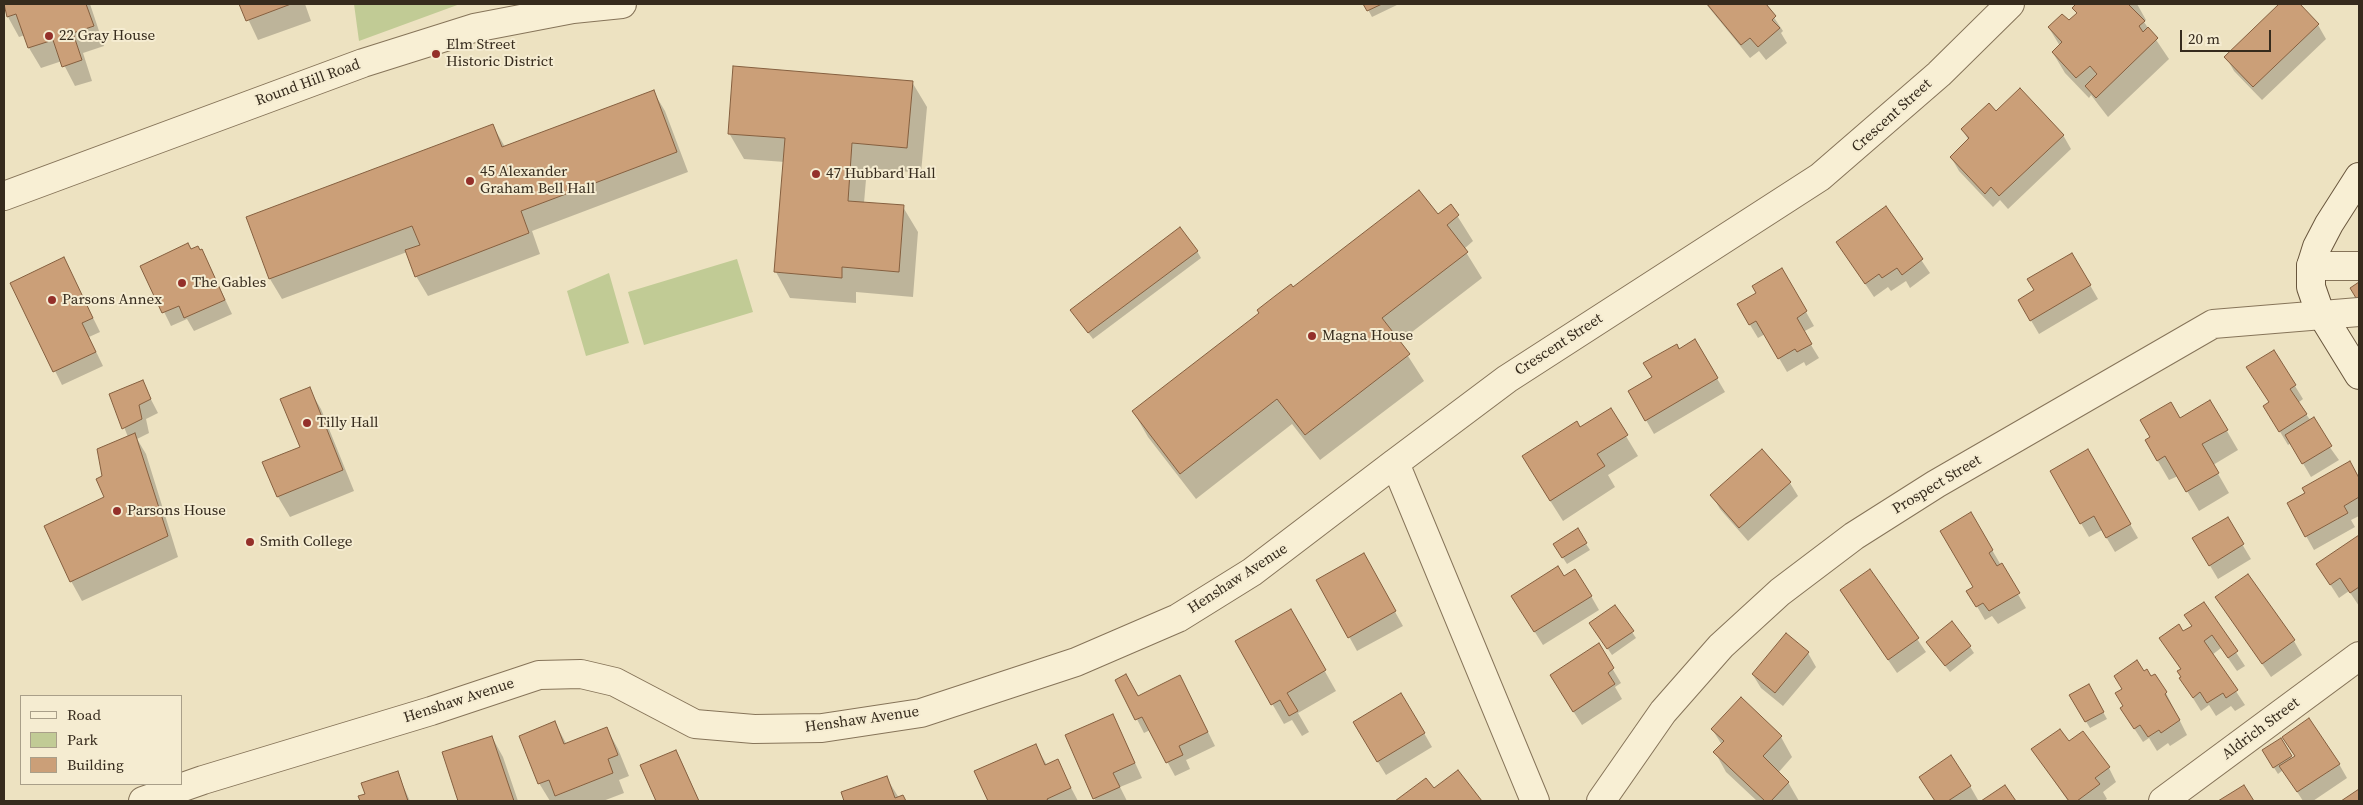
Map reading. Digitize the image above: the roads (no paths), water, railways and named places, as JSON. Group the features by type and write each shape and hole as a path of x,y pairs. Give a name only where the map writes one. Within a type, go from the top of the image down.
{"street":[{"name":"Round Hill Road","path":"4,196 345,68 474,28 573,10 622,4"},
{"name":"Crescent Street","path":"1395,463 1494,388 1820,177 1939,74 2010,4"},
{"path":"2359,177 2329,224 2317,247 2311,266 2312,287 2319,310 2359,374"},
{"path":"2311,266 2359,266"},
{"name":"Prospect Street","path":"1601,801 1663,712 1720,646 1780,592 1854,536 1936,484 2213,324 2359,312"},
{"name":"Henshaw Avenue","path":"144,801 203,780 431,711 539,675 581,674 615,682 696,724 754,729 822,728 921,713 1076,662 1178,618 1252,572 1395,463"},
{"path":"1395,463 1535,801"},
{"name":"Aldrich Street","path":"2163,801 2359,656"}],"place":[{"name":"22 Gray House","path":"49,36"},
{"name":"Elm Street Historic District","path":"436,54"},
{"name":"47 Hubbard Hall","path":"816,174"},
{"name":"45 Alexander Graham Bell Hall","path":"470,181"},
{"name":"The Gables","path":"182,283"},
{"name":"Parsons Annex","path":"52,300"},
{"name":"Magna House","path":"1312,336"},
{"name":"Tilly Hall","path":"307,423"},
{"name":"Parsons House","path":"117,511"},
{"name":"Smith College","path":"250,542"}]}
